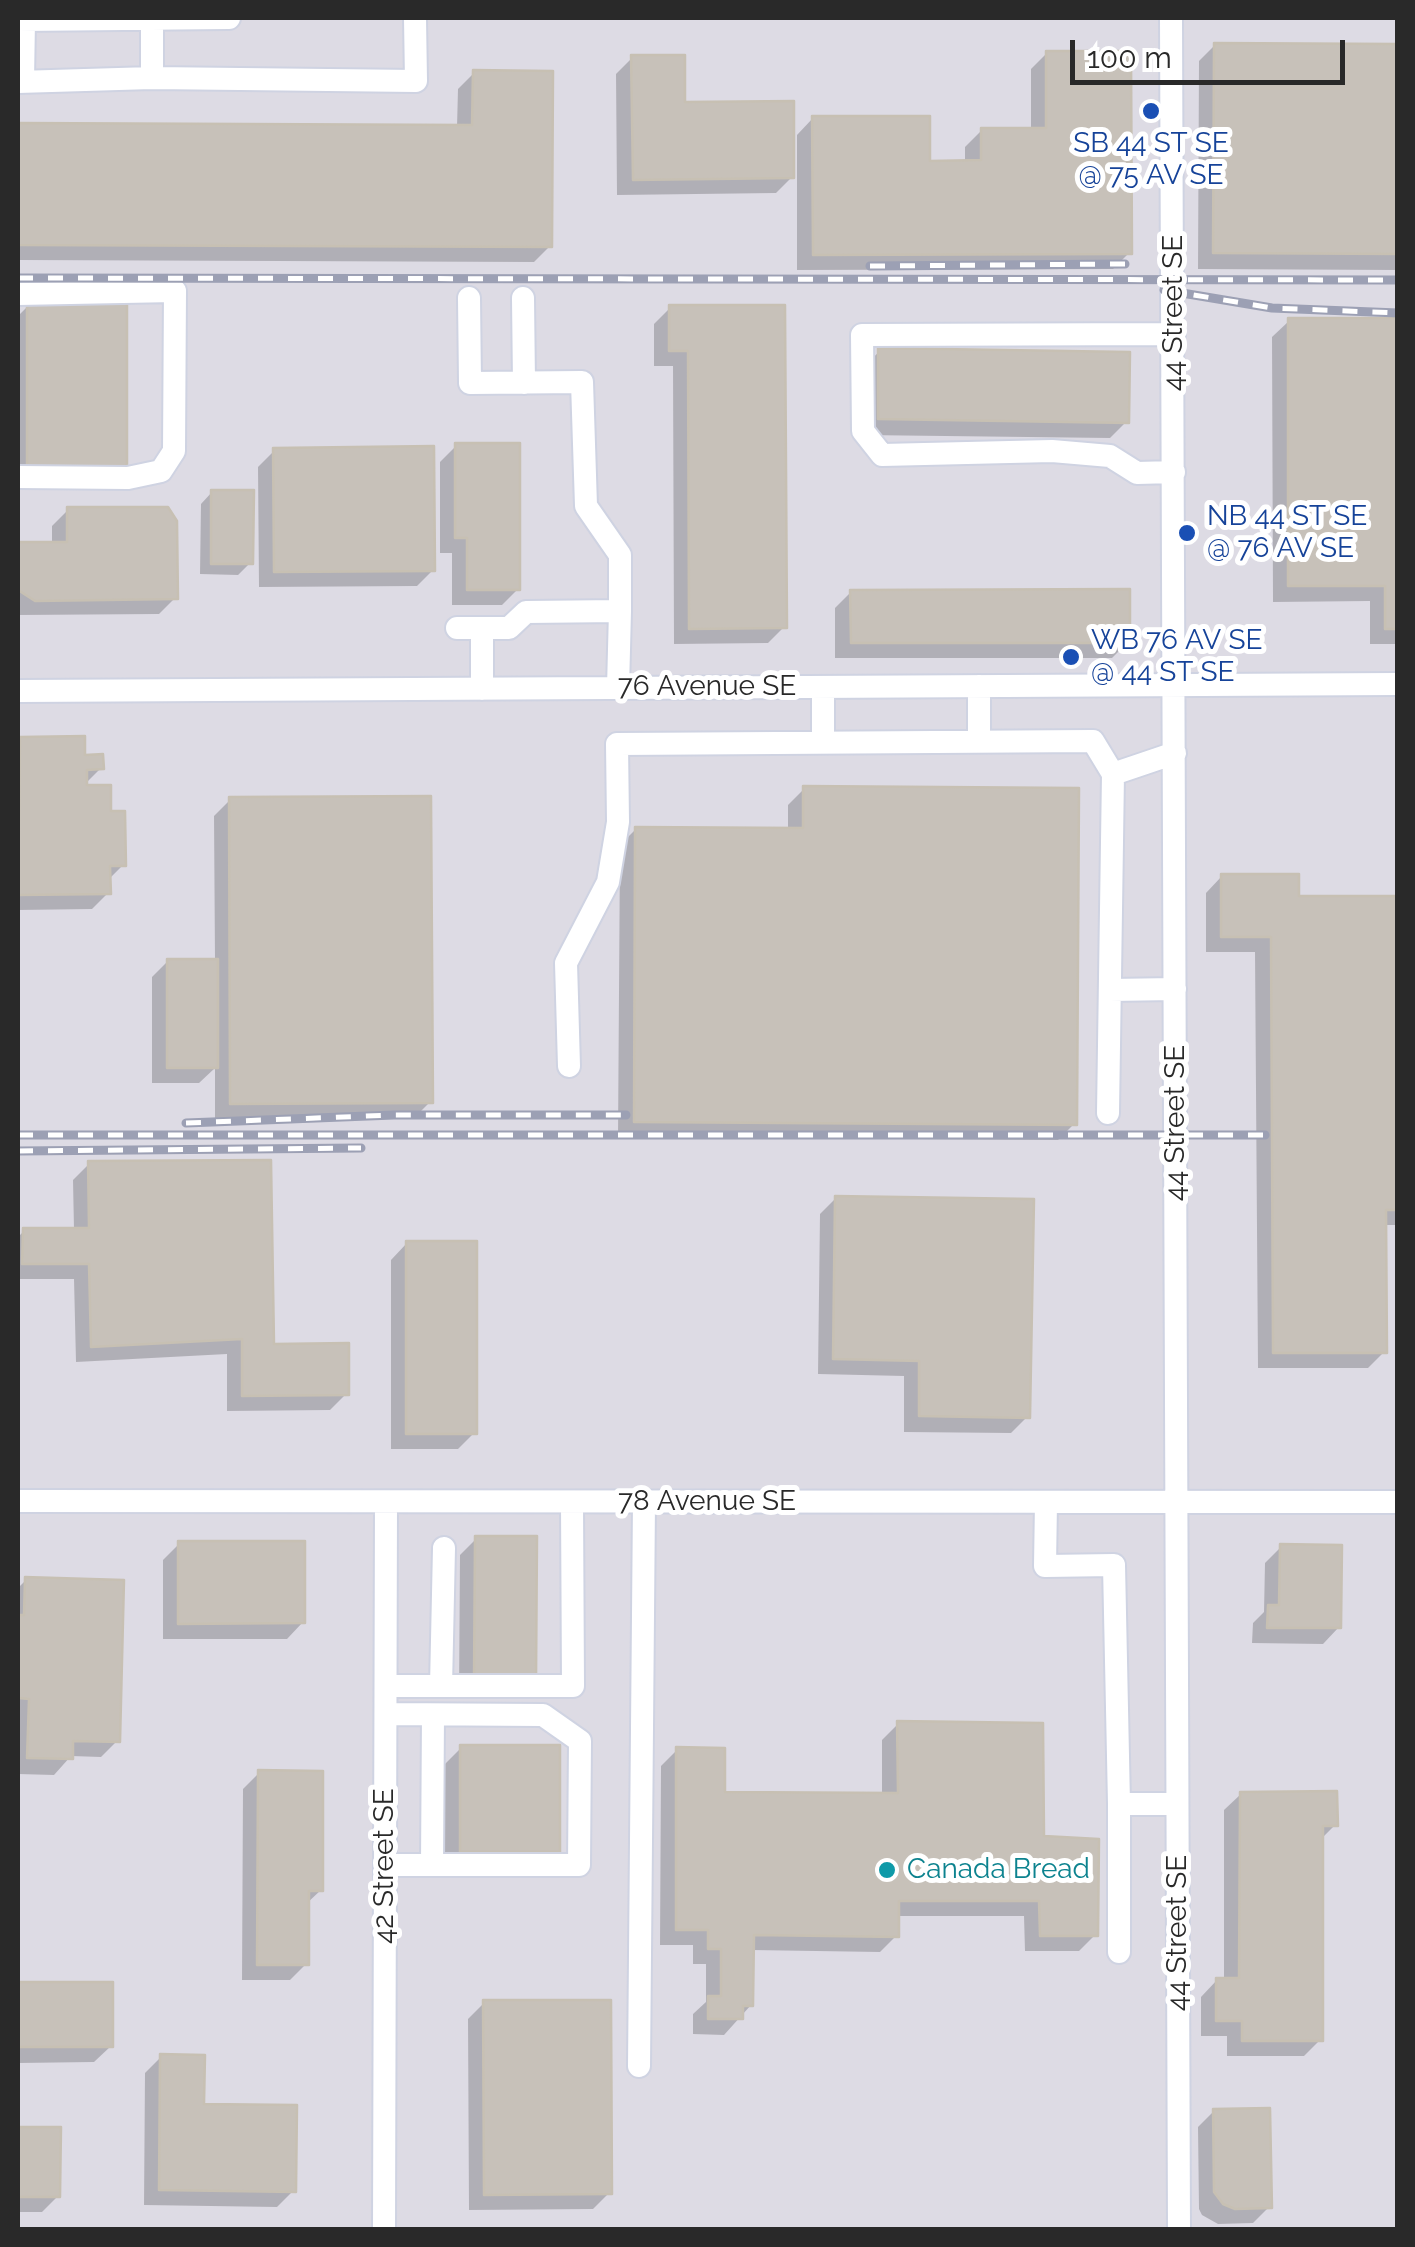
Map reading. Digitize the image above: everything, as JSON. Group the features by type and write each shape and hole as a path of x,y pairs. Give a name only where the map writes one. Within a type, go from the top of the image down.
{"street":[{"path":"152,18 152,78"},
{"path":"229,18 21,20 20,81 416,81 415,18"},
{"name":"44 Street SE","path":"1171,18 1178,2230"},
{"path":"18,294 176,291 174,451 161,471 128,478 18,477"},
{"path":"469,298 470,383 582,382 586,506 620,555 618,688"},
{"path":"523,298 524,383"},
{"path":"1174,334 862,335 863,431 882,455 1052,452 1110,456 1137,473 1174,472"},
{"path":"456,628 508,628 526,612 620,611"},
{"path":"482,628 482,689"},
{"name":"76 Avenue SE","path":"18,692 1398,684"},
{"path":"979,686 979,741"},
{"path":"822,742 823,687"},
{"path":"569,1066 566,962 608,882 618,822 617,744 1093,741 1113,774 1108,1112"},
{"path":"1113,774 1175,753"},
{"path":"1110,990 1176,990"},
{"name":"78 Avenue SE","path":"18,1501 1398,1502"},
{"path":"639,2066 644,1502"},
{"path":"1046,1502 1045,1566 1114,1565 1119,1952"},
{"path":"386,1686 573,1686 572,1503"},
{"name":"42 Street SE","path":"384,2230 386,1504"},
{"path":"442,1686 444,1548"},
{"path":"385,1866 579,1865 580,1741 543,1714 386,1714"},
{"path":"432,1864 433,1714"},
{"path":"1118,1804 1177,1804"}],"shaded area":[{"path":"18,18 1397,18 1397,2229 18,2229"}],"building":[{"path":"1214,43 1398,44 1398,254 1213,253"},
{"path":"1046,51 1131,51 1132,254 813,255 812,116 930,116 930,161 981,160 981,128 1046,128"},
{"path":"631,55 685,55 685,102 794,101 794,178 633,180"},
{"path":"473,70 553,71 552,247 18,245 18,123 472,125"},
{"path":"27,303 127,303 127,472 27,472"},
{"path":"669,305 785,305 787,628 689,629 688,351 669,351"},
{"path":"1288,318 1398,318 1398,629 1385,629 1385,586 1288,586"},
{"path":"878,348 1130,352 1129,423 878,419"},
{"path":"455,443 520,443 520,590 467,590 467,538 455,538"},
{"path":"434,446 435,571 274,572 273,448"},
{"path":"211,490 254,490 253,564 211,564"},
{"path":"67,507 168,507 177,521 178,599 35,601 18,590 18,542 67,542"},
{"path":"1130,589 1130,643 851,643 850,590"},
{"path":"85,736 85,755 103,754 104,769 87,770 87,785 111,785 111,811 125,811 126,866 110,866 111,894 18,895 20,737"},
{"path":"803,786 1079,788 1077,1125 634,1122 635,827 803,828"},
{"path":"431,796 433,1103 230,1104 229,797"},
{"path":"1221,874 1299,874 1299,896 1398,896 1398,1210 1386,1210 1387,1353 1273,1353 1271,937 1221,937"},
{"path":"167,959 218,959 218,1068 167,1068"},
{"path":"271,1160 274,1344 349,1343 349,1395 242,1396 242,1339 91,1347 89,1264 22,1264 23,1228 89,1228 88,1161"},
{"path":"835,1196 1034,1199 1030,1418 919,1416 919,1361 833,1359"},
{"path":"406,1241 477,1241 477,1434 406,1434"},
{"path":"475,1536 537,1536 536,1681 474,1680"},
{"path":"178,1541 305,1541 305,1623 178,1624"},
{"path":"1280,1544 1342,1545 1341,1628 1267,1628 1268,1605 1279,1605"},
{"path":"25,1577 124,1580 120,1742 73,1741 73,1759 27,1758 29,1699 18,1698 18,1615 24,1615"},
{"name":"Canada Bread","path":"897,1721 1043,1723 1044,1836 1099,1839 1098,1936 1040,1936 1039,1901 899,1901 899,1937 754,1935 753,2006 743,2006 743,2019 708,2019 708,1996 721,1996 721,1949 708,1949 708,1930 676,1930 676,1747 725,1748 725,1792 898,1793"},
{"path":"460,1745 560,1745 560,1852 460,1852"},
{"path":"258,1770 323,1771 323,1891 309,1891 309,1965 257,1965"},
{"path":"1337,1791 1338,1826 1323,1826 1323,2041 1242,2041 1242,2021 1216,2021 1216,1978 1239,1978 1240,1792"},
{"path":"18,1982 113,1982 113,2047 18,2047"},
{"path":"483,2000 611,2000 612,2194 484,2195"},
{"path":"160,2054 205,2055 204,2104 297,2105 296,2192 159,2190"},
{"path":"1270,2108 1272,2208 1235,2209 1223,2204 1214,2192 1213,2109"},
{"path":"18,2127 61,2127 60,2197 18,2197"}],"railway":[{"path":"870,266 1125,264"},
{"path":"18,278 1398,280"},
{"path":"1164,290 1272,308 1398,313"},
{"path":"186,1123 394,1115 626,1115"},
{"path":"18,1135 1265,1135"},
{"path":"18,1151 361,1148"}],"place":[{"name":"SB 44 ST SE @ 75 AV SE","path":"1151,111"},
{"name":"NB 44 ST SE @ 76 AV SE","path":"1187,533"},
{"name":"WB 76 AV SE @ 44 ST SE","path":"1071,657"},
{"name":"Canada Bread","path":"887,1870"}]}
